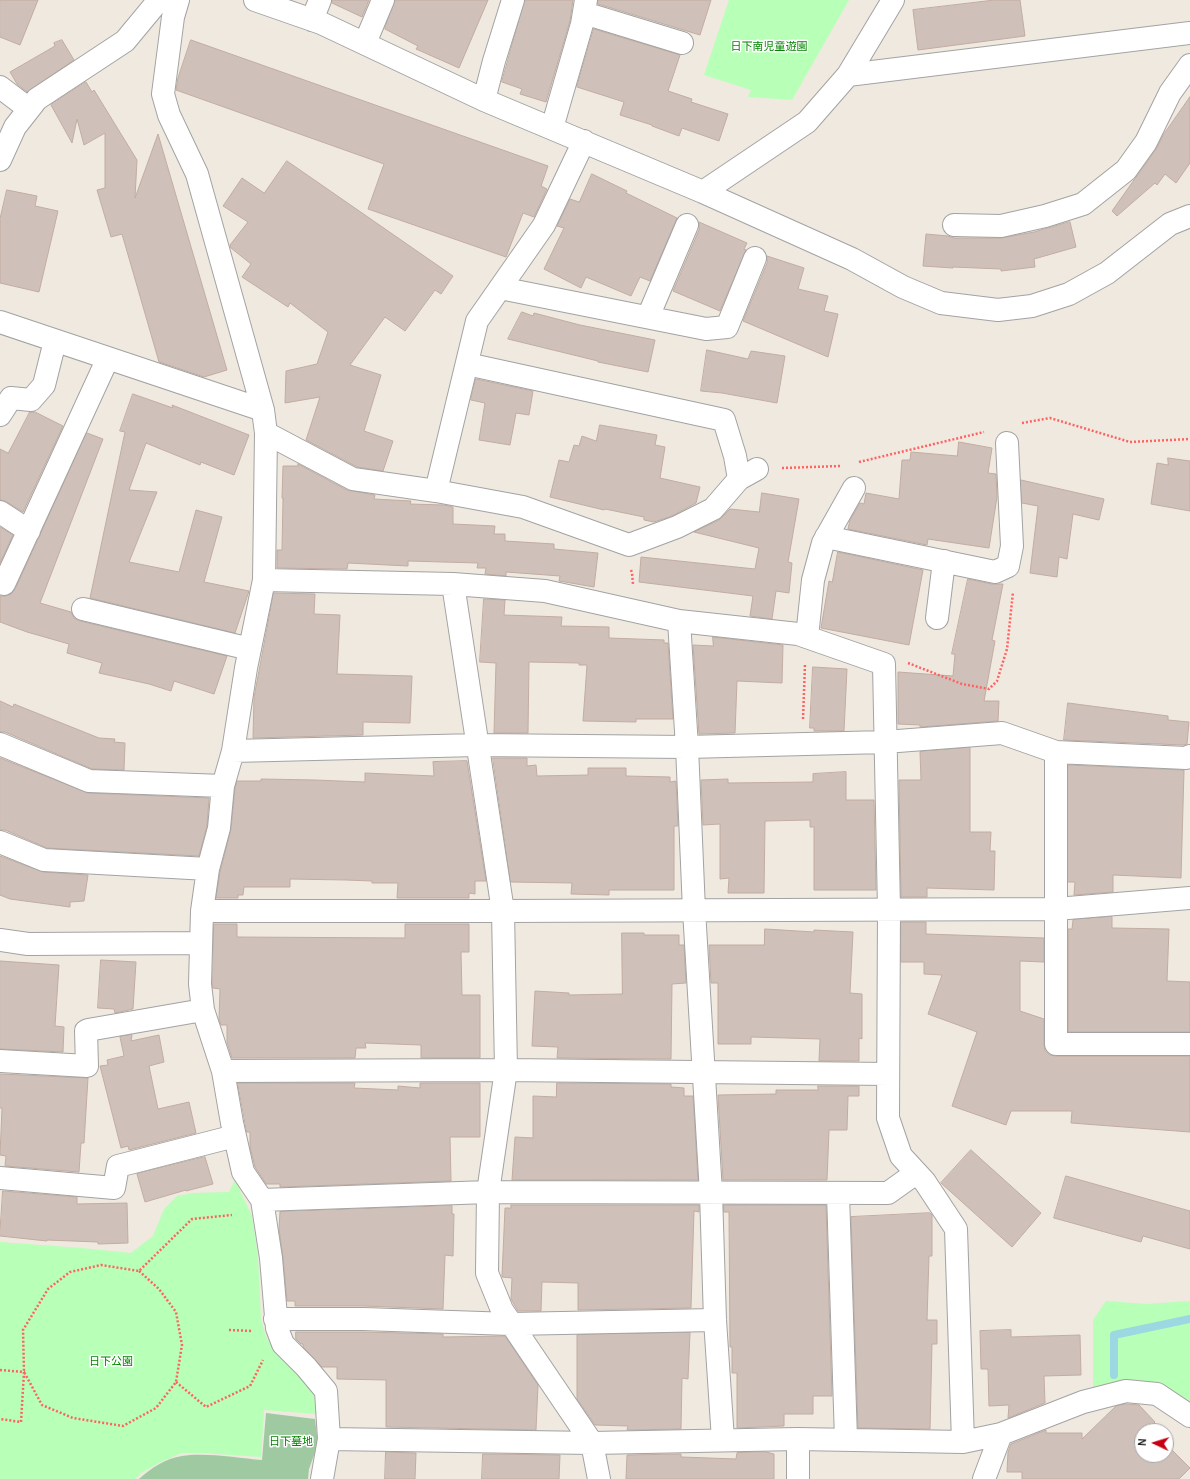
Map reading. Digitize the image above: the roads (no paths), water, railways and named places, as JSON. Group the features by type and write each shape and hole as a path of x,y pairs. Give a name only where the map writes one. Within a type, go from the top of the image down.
{"street":[{"path":"0,160 15,127 37,99 125,41 159,0"},
{"path":"178,0 172,17 163,94 169,114 197,174 263,410 266,433 264,580 246,668 233,751 223,786 219,828 208,869 202,911 200,984 203,1010 223,1071 243,1172 262,1200 270,1258 275,1319 283,1344 306,1367 326,1391 329,1439 322,1479"},
{"path":"255,0 312,20 365,43 484,100 703,192 852,260 903,287 941,303 998,310 1032,306 1069,294 1108,273 1170,224 1190,216"},
{"path":"312,20 320,0"},
{"path":"365,43 383,0"},
{"path":"484,100 494,61 513,0"},
{"path":"703,192 807,122 848,75 893,0"},
{"path":"552,128 582,24 585,7 682,43"},
{"path":"848,75 1190,33"},
{"path":"954,225 1001,226 1045,216 1083,204 1126,170 1146,142 1170,93 1190,65"},
{"path":"0,87 29,109"},
{"path":"436,491 477,321 544,225 584,141"},
{"path":"648,317 687,225"},
{"path":"500,288 706,329 727,327 755,258"},
{"path":"0,322 263,410"},
{"path":"0,415 11,398 31,400 44,385 55,341"},
{"path":"4,584 108,358"},
{"path":"266,433 353,479 436,491 523,507 629,545 677,527 713,509 748,474 735,456 724,420 467,364"},
{"path":"826,537 995,572 1008,566 1012,546 1007,443"},
{"path":"806,637 813,580 823,543 854,488"},
{"path":"0,512 29,531"},
{"path":"936,618 944,561"},
{"path":"264,580 453,584 545,591 679,621 798,634 884,664 889,910 888,1118 901,1156 925,1182 956,1229 963,1442"},
{"path":"453,584 503,911 506,1070 488,1192 487,1273 502,1310 592,1443 599,1479"},
{"path":"83,609 250,650"},
{"path":"679,621 711,1193 716,1320 724,1440"},
{"path":"233,751 477,745 687,747 885,742 1002,733 1056,752 1186,758 1190,756"},
{"path":"0,744 89,781 223,786"},
{"path":"1056,752 1056,1044 1190,1044"},
{"path":"0,842 44,860 208,869"},
{"path":"202,911 1056,909 1190,898"},
{"path":"0,940 28,944 201,943"},
{"path":"0,1061 87,1066 86,1031 88,1030 203,1010"},
{"path":"223,1071 506,1070 888,1074"},
{"path":"0,1178 114,1188 118,1166 235,1136"},
{"path":"262,1200 488,1192 838,1194 888,1192 916,1173"},
{"path":"838,1194 846,1439"},
{"path":"275,1319 363,1319 511,1324 716,1320"},
{"path":"329,1439 592,1443 798,1439 963,1442 1001,1434 1083,1402 1126,1391 1157,1394 1190,1416"},
{"path":"984,1479 1001,1434"},
{"path":"798,1439 798,1479"}],"waterway":[{"path":"1114,1375 1114,1335 1190,1319"}],"park label":[{"name":"日下南児童遊園","path":"769,47"},
{"name":"日下公園","path":"111,1362"},
{"name":"日下墓地","path":"291,1442"}]}
